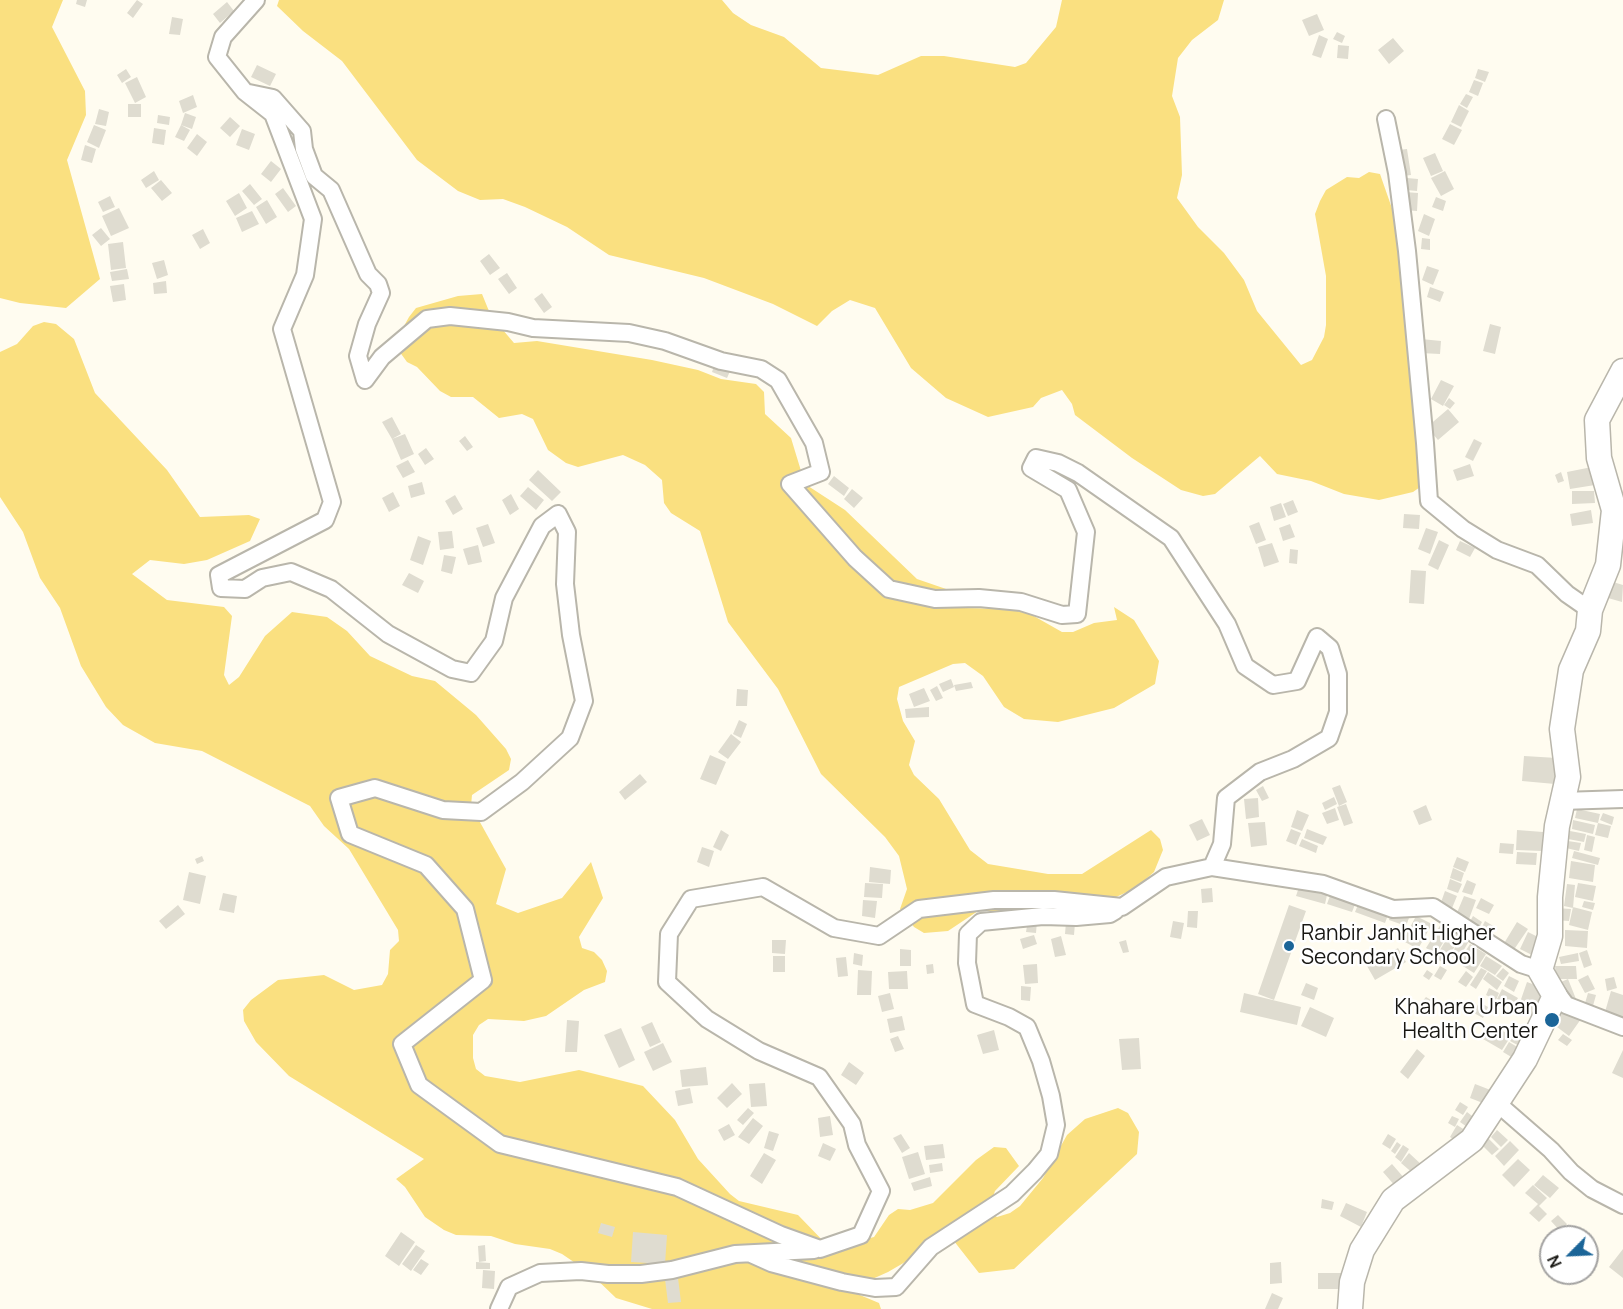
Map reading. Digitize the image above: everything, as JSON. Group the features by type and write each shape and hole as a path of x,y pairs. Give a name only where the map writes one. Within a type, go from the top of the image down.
{"street":[{"path":"256,0 224,37 217,57 245,92 273,114 313,219 305,275 282,329 332,502 325,520 219,575 221,588 245,589 262,578 291,572 331,589 388,634 452,669 471,672 494,641 504,598 542,526 558,514 567,532 565,584 571,635 584,701 570,738 522,782 481,812 443,810 375,788 339,798 350,834 426,865 465,909 483,980 402,1044 419,1085 500,1144 677,1187 781,1235 820,1249"},
{"path":"245,92 273,98 302,131 304,149 314,176 331,190 368,274 378,284 381,293 367,324 358,356 365,380 382,357 427,319 450,316 508,322 533,328 629,333 665,341 721,361 761,369 778,380 814,443 821,472 790,484 855,558 889,589 935,599 979,598 1021,602 1062,615 1077,614 1086,532 1068,490 1031,468 1036,458 1058,463 1078,473 1171,538 1227,624 1245,666 1274,685 1297,681 1317,637 1330,648 1338,674 1338,712 1329,738 1293,759 1260,772 1226,798 1222,844 1212,867"},
{"path":"1386,119 1397,173 1407,251 1429,501 1463,529 1497,550 1537,565 1567,594 1590,610"},
{"path":"1350,1309 1352,1282 1362,1250 1393,1200 1472,1140 1525,1059 1555,996 1540,970 1550,936 1550,897 1557,826 1568,777 1562,729 1571,670 1588,630 1590,610 1608,565 1614,510 1599,459 1597,420 1623,371"},
{"path":"1562,801 1623,799"},
{"path":"751,1254 771,1263 842,1282 875,1288 896,1287 931,1246 1011,1194 1035,1171 1048,1154 1056,1125 1041,1061 1027,1027 1009,1017 975,1004 967,963 968,934 981,922 1012,918 1110,914 1166,877 1212,867 1323,884 1393,909 1433,907 1521,964 1540,970 1566,1005 1623,1027"},
{"path":"499,1309 509,1287 540,1273 581,1270 608,1274 641,1274 672,1270 735,1254 820,1249 861,1235 881,1191 857,1144 852,1124 819,1077 759,1051 707,1019 667,982 669,934 692,899 763,887 834,928 879,936 919,909 994,900 1054,900 1122,907"},
{"path":"1497,1103 1551,1150 1571,1172 1592,1189 1623,1205"}],"shaded area":[{"path":"0,0 63,0 52,27 85,91 86,115 67,160 100,279 66,308 20,303 0,298"},
{"path":"279,0 722,0 733,13 751,25 784,37 821,68 878,75 921,56 944,56 1015,67 1026,63 1056,27 1062,0 1224,0 1218,20 1192,40 1178,58 1172,96 1180,117 1182,175 1177,198 1198,227 1224,253 1244,280 1257,311 1301,365 1312,360 1324,337 1326,325 1326,276 1315,214 1320,201 1326,190 1347,177 1359,178 1369,172 1380,174 1395,217 1419,398 1415,431 1427,475 1423,485 1413,492 1379,500 1344,494 1311,481 1277,474 1260,456 1215,494 1203,496 1181,490 1132,458 1075,415 1072,404 1062,390 1041,398 1033,407 988,417 946,398 911,368 875,308 850,300 832,311 817,326 773,304 704,278 609,255 567,227 525,207 503,199 480,200 458,191 417,160 342,61 303,31 277,6"},
{"path":"482,294 491,316 514,343 537,341 652,360 698,370 721,379 756,384 764,392 765,414 791,438 805,484 845,510 917,579 949,590 964,608 1010,609 1032,615 1062,632 1073,632 1094,623 1117,620 1114,607 1134,620 1159,661 1155,684 1114,708 1058,722 1024,719 1004,707 983,676 965,663 953,664 899,687 897,699 903,721 915,741 909,765 914,775 939,799 970,850 988,864 1048,874 1082,874 1151,830 1160,839 1163,850 1154,872 1136,888 1105,902 1037,911 978,911 948,931 924,933 914,927 900,909 907,889 899,856 885,837 821,774 778,689 728,622 700,531 671,513 664,503 662,480 645,465 623,455 578,467 566,463 548,450 533,419 522,414 499,418 473,397 451,397 440,391 417,367 407,362 394,344 416,308 458,296"},
{"path":"44,322 56,324 74,339 95,393 167,470 200,517 249,515 260,519 250,541 207,560 184,564 150,560 132,574 167,600 224,607 232,616 224,675 229,685 239,677 265,636 292,612 327,617 347,631 370,656 412,676 435,681 476,715 506,749 511,759 509,770 472,795 471,806 506,869 496,904 518,913 562,898 591,862 603,898 579,937 582,948 594,952 602,960 607,971 605,982 584,990 546,1016 524,1021 488,1019 479,1025 473,1035 473,1058 476,1069 485,1076 520,1082 579,1070 643,1086 675,1120 698,1159 730,1194 739,1201 798,1215 830,1248 874,1237 889,1215 898,1209 910,1210 933,1203 976,1160 994,1147 1006,1148 1019,1166 995,1191 988,1211 997,1217 1010,1213 1020,1206 1043,1178 1067,1135 1085,1119 1118,1108 1128,1113 1139,1132 1137,1154 1014,1269 979,1273 950,1236 888,1272 848,1290 879,1303 881,1309 652,1309 616,1298 590,1273 562,1254 550,1249 515,1244 491,1236 456,1235 425,1217 405,1187 396,1179 424,1159 289,1076 256,1042 244,1021 243,1010 251,1000 278,980 324,975 354,990 382,985 388,974 390,950 399,941 398,930 349,849 324,826 310,806 202,751 155,743 123,725 106,707 81,666 60,608 40,578 23,532 0,497 0,352 17,344 33,326"}],"building":[{"path":"77,0 87,0 85,7 76,4"},
{"path":"137,0 143,4 133,18 127,13"},
{"path":"227,2 234,11 220,23 213,14"},
{"path":"1317,14 1324,30 1309,36 1302,20"},
{"path":"172,17 183,19 180,35 169,34"},
{"path":"1337,32 1345,36 1342,43 1333,39"},
{"path":"1319,35 1328,39 1321,58 1312,55"},
{"path":"1393,38 1404,51 1389,64 1378,50"},
{"path":"1338,45 1349,46 1348,59 1337,58"},
{"path":"257,65 276,74 270,86 251,77"},
{"path":"126,69 131,77 122,83 117,75"},
{"path":"1478,69 1489,72 1485,82 1475,78"},
{"path":"137,77 146,97 135,103 125,83"},
{"path":"1474,80 1483,83 1478,96 1469,92"},
{"path":"1466,94 1473,97 1467,108 1460,104"},
{"path":"193,95 197,107 183,113 179,101"},
{"path":"128,104 141,104 141,117 128,117"},
{"path":"1459,105 1469,111 1461,127 1451,122"},
{"path":"99,109 109,112 106,126 95,124"},
{"path":"185,113 196,117 192,129 181,125"},
{"path":"158,115 170,117 169,125 157,123"},
{"path":"230,117 240,126 230,137 220,128"},
{"path":"1450,124 1462,130 1454,145 1442,139"},
{"path":"94,125 106,130 99,148 87,142"},
{"path":"181,125 190,130 184,141 175,137"},
{"path":"154,128 166,130 164,145 152,143"},
{"path":"242,129 255,134 249,150 236,145"},
{"path":"197,134 207,142 197,156 187,148"},
{"path":"85,145 96,149 92,163 81,160"},
{"path":"1407,149 1411,175 1403,176 1399,150"},
{"path":"1435,153 1443,171 1431,176 1423,158"},
{"path":"271,161 281,169 271,182 261,174"},
{"path":"154,171 159,180 146,188 141,180"},
{"path":"1445,171 1454,189 1441,196 1431,178"},
{"path":"1407,178 1418,179 1417,191 1406,190"},
{"path":"161,180 172,193 162,201 151,188"},
{"path":"250,184 262,199 254,205 242,191"},
{"path":"283,188 296,206 288,212 275,194"},
{"path":"1405,192 1418,193 1417,211 1404,210"},
{"path":"239,193 247,208 235,216 226,201"},
{"path":"110,196 115,207 103,212 98,202"},
{"path":"1436,197 1446,201 1443,211 1432,207"},
{"path":"267,200 277,217 266,224 256,207"},
{"path":"119,208 129,228 111,236 102,216"},
{"path":"252,211 259,224 242,232 236,218"},
{"path":"1424,214 1435,219 1429,236 1418,231"},
{"path":"101,228 110,239 101,246 92,235"},
{"path":"203,229 210,243 200,249 192,235"},
{"path":"1422,238 1430,239 1430,250 1421,249"},
{"path":"123,242 126,268 111,270 108,244"},
{"path":"489,254 500,268 490,275 480,261"},
{"path":"164,260 168,275 157,279 152,263"},
{"path":"1427,266 1439,270 1433,285 1422,280"},
{"path":"127,269 129,279 112,281 110,272"},
{"path":"507,273 517,288 509,294 498,279"},
{"path":"166,281 167,293 154,294 153,283"},
{"path":"124,284 126,300 113,302 110,286"},
{"path":"1430,287 1444,292 1440,302 1427,297"},
{"path":"542,293 552,307 544,313 534,299"},
{"path":"1490,324 1501,327 1495,354 1483,351"},
{"path":"1421,339 1441,341 1440,354 1420,353"},
{"path":"715,363 731,369 727,378 712,372"},
{"path":"1441,380 1454,386 1443,406 1431,399"},
{"path":"1449,398 1455,403 1450,409 1444,405"},
{"path":"1448,409 1459,422 1438,440 1427,427"},
{"path":"392,417 401,434 392,439 382,422"},
{"path":"405,434 414,454 401,460 392,439"},
{"path":"465,436 473,447 467,451 459,441"},
{"path":"1474,439 1482,443 1473,461 1465,457"},
{"path":"426,448 434,459 425,465 418,454"},
{"path":"408,460 415,472 403,478 396,466"},
{"path":"1470,464 1474,476 1457,481 1453,470"},
{"path":"1592,467 1595,485 1570,489 1567,472"},
{"path":"538,470 561,492 552,501 529,480"},
{"path":"1561,472 1564,481 1558,483 1555,475"},
{"path":"834,476 849,488 844,496 828,484"},
{"path":"422,482 425,494 411,498 408,486"},
{"path":"528,487 544,500 536,510 520,496"},
{"path":"852,489 863,498 854,508 844,499"},
{"path":"1572,491 1594,491 1595,503 1572,504"},
{"path":"393,492 400,506 389,512 382,498"},
{"path":"511,494 519,509 510,515 502,500"},
{"path":"455,495 463,509 453,515 445,501"},
{"path":"1293,500 1298,512 1288,516 1283,504"},
{"path":"1281,503 1286,517 1274,521 1270,507"},
{"path":"1591,510 1593,523 1572,526 1570,514"},
{"path":"1404,514 1420,515 1419,529 1403,528"},
{"path":"1259,522 1266,540 1256,544 1249,526"},
{"path":"488,524 495,543 483,547 476,528"},
{"path":"1290,524 1295,537 1283,541 1279,528"},
{"path":"1426,528 1438,532 1430,554 1418,549"},
{"path":"452,531 454,548 440,550 438,532"},
{"path":"418,536 431,541 423,565 410,560"},
{"path":"1439,540 1449,545 1438,570 1428,565"},
{"path":"1460,541 1475,548 1470,557 1456,550"},
{"path":"1272,543 1279,562 1264,567 1258,547"},
{"path":"478,545 482,562 468,565 463,549"},
{"path":"1290,549 1298,550 1297,564 1289,563"},
{"path":"444,555 456,557 452,574 441,571"},
{"path":"1411,570 1426,571 1424,604 1409,603"},
{"path":"409,573 424,581 418,593 402,585"},
{"path":"1613,582 1623,585 1622,602 1608,598"},
{"path":"951,679 954,687 943,692 939,684"},
{"path":"971,682 973,688 956,691 954,685"},
{"path":"937,686 943,698 936,701 930,690"},
{"path":"924,688 930,701 914,707 909,694"},
{"path":"737,689 748,690 747,706 736,706"},
{"path":"929,707 929,717 906,718 905,709"},
{"path":"739,720 747,724 741,738 733,734"},
{"path":"731,734 741,742 728,759 718,752"},
{"path":"710,755 726,762 716,785 700,779"},
{"path":"1524,756 1557,758 1555,784 1522,781"},
{"path":"640,774 647,782 625,800 619,792"},
{"path":"1340,785 1347,802 1339,806 1332,788"},
{"path":"1263,786 1269,798 1262,801 1256,790"},
{"path":"1334,797 1337,804 1325,810 1322,803"},
{"path":"1258,798 1259,817 1246,819 1244,799"},
{"path":"1346,804 1353,823 1344,826 1337,807"},
{"path":"1426,805 1432,820 1419,825 1413,811"},
{"path":"1335,808 1339,820 1327,824 1322,813"},
{"path":"1577,809 1600,814 1598,823 1575,818"},
{"path":"1297,810 1309,815 1302,831 1291,827"},
{"path":"1603,813 1614,817 1612,825 1600,820"},
{"path":"1202,819 1210,835 1197,841 1189,825"},
{"path":"1573,820 1595,825 1593,834 1572,829"},
{"path":"1265,822 1267,845 1251,847 1248,823"},
{"path":"1598,823 1611,826 1608,838 1595,835"},
{"path":"1291,829 1301,833 1296,845 1286,841"},
{"path":"1307,829 1327,837 1323,845 1304,838"},
{"path":"721,830 729,835 721,851 713,847"},
{"path":"1517,830 1543,832 1542,851 1516,850"},
{"path":"1570,831 1586,834 1584,842 1568,839"},
{"path":"1587,835 1595,837 1592,852 1584,850"},
{"path":"1302,839 1318,846 1316,853 1299,846"},
{"path":"1568,841 1581,843 1579,851 1566,848"},
{"path":"1500,843 1514,844 1513,854 1499,853"},
{"path":"702,847 714,851 709,867 697,862"},
{"path":"1574,851 1600,858 1598,865 1572,858"},
{"path":"1517,852 1537,853 1536,865 1516,864"},
{"path":"202,856 204,861 197,864 195,859"},
{"path":"1457,857 1469,862 1465,872 1453,867"},
{"path":"1571,861 1595,865 1593,882 1569,878"},
{"path":"870,867 891,870 890,884 869,882"},
{"path":"1453,868 1464,873 1461,882 1450,878"},
{"path":"189,872 206,876 200,904 183,900"},
{"path":"1450,879 1462,884 1458,893 1447,889"},
{"path":"1467,880 1476,884 1472,895 1462,892"},
{"path":"865,883 883,884 882,898 864,897"},
{"path":"1578,883 1596,886 1593,901 1575,897"},
{"path":"1300,884 1328,891 1325,904 1296,896"},
{"path":"1567,884 1575,885 1573,908 1564,906"},
{"path":"1212,888 1213,902 1202,903 1201,889"},
{"path":"1445,891 1457,896 1450,913 1439,908"},
{"path":"223,893 237,896 234,913 219,910"},
{"path":"1331,893 1356,902 1352,912 1327,904"},
{"path":"1464,896 1476,900 1469,919 1456,915"},
{"path":"1481,898 1494,905 1489,914 1476,908"},
{"path":"863,900 877,901 875,918 862,916"},
{"path":"1360,900 1389,912 1385,923 1355,912"},
{"path":"1584,901 1595,903 1593,910 1582,907"},
{"path":"178,905 185,914 166,929 159,921"},
{"path":"1289,905 1306,911 1274,1000 1258,994"},
{"path":"1573,907 1592,912 1588,930 1569,925"},
{"path":"1557,908 1571,909 1569,921 1556,920"},
{"path":"1188,911 1198,911 1197,928 1187,927"},
{"path":"1392,911 1409,918 1406,926 1389,920"},
{"path":"1416,916 1432,924 1418,949 1403,941"},
{"path":"1473,916 1482,922 1478,930 1468,925"},
{"path":"1028,920 1037,921 1036,933 1026,932"},
{"path":"1173,921 1184,923 1181,939 1170,937"},
{"path":"1485,921 1495,927 1489,939 1479,933"},
{"path":"1066,922 1075,923 1074,935 1065,934"},
{"path":"1517,922 1528,929 1513,951 1503,945"},
{"path":"1441,924 1451,930 1436,954 1426,948"},
{"path":"1454,927 1463,932 1461,937 1469,941 1458,960 1451,956 1457,943 1444,963 1435,958"},
{"path":"1565,930 1588,931 1587,948 1565,946"},
{"path":"1528,932 1542,939 1534,956 1520,949"},
{"path":"1034,935 1037,944 1023,949 1020,939"},
{"path":"1061,936 1066,955 1055,957 1051,939"},
{"path":"772,940 786,940 785,954 772,953"},
{"path":"1126,940 1129,952 1123,953 1119,942"},
{"path":"1470,944 1486,954 1474,973 1458,963"},
{"path":"1398,948 1406,962 1375,980 1367,966"},
{"path":"900,949 911,950 911,966 900,966"},
{"path":"1587,950 1592,965 1584,968 1579,953"},
{"path":"854,953 863,955 862,966 853,964"},
{"path":"1578,953 1579,961 1561,964 1559,957"},
{"path":"773,956 785,956 785,972 773,972"},
{"path":"1486,956 1502,966 1495,975 1480,966"},
{"path":"846,957 848,976 838,977 836,958"},
{"path":"933,964 934,973 927,974 926,965"},
{"path":"1037,964 1038,983 1025,984 1023,965"},
{"path":"1440,966 1447,970 1441,980 1434,976"},
{"path":"1555,966 1576,966 1577,979 1556,979"},
{"path":"1481,968 1487,971 1476,989 1470,985"},
{"path":"1503,968 1509,973 1503,981 1496,976"},
{"path":"858,970 872,971 871,995 857,995"},
{"path":"1427,970 1433,974 1429,980 1423,976"},
{"path":"907,971 908,989 889,989 888,972"},
{"path":"1466,971 1473,977 1466,987 1458,982"},
{"path":"1488,972 1502,982 1497,990 1483,979"},
{"path":"1588,975 1595,989 1585,993 1578,980"},
{"path":"1509,976 1519,981 1514,992 1504,986"},
{"path":"1614,977 1617,988 1607,991 1605,979"},
{"path":"1568,979 1576,999 1569,1002 1561,982"},
{"path":"1527,982 1546,989 1536,1018 1517,1011"},
{"path":"1306,983 1318,988 1314,1000 1301,995"},
{"path":"1021,986 1031,987 1030,1001 1021,1000"},
{"path":"1489,988 1499,993 1496,1000 1486,995"},
{"path":"1502,989 1518,998 1513,1007 1497,999"},
{"path":"1611,991 1623,995 1623,1019 1605,1012"},
{"path":"890,993 894,1009 882,1012 878,996"},
{"path":"1244,993 1301,1007 1297,1025 1240,1012"},
{"path":"1588,993 1596,995 1591,1013 1583,1010"},
{"path":"1426,997 1431,1000 1426,1007 1421,1003"},
{"path":"1479,1002 1488,1007 1483,1018 1474,1013"},
{"path":"1310,1007 1334,1018 1326,1037 1301,1026"},
{"path":"1565,1008 1581,1019 1569,1036 1553,1024"},
{"path":"902,1016 905,1030 890,1033 887,1019"},
{"path":"567,1020 579,1021 577,1052 565,1052"},
{"path":"652,1022 661,1042 650,1047 641,1027"},
{"path":"1513,1023 1524,1029 1519,1038 1528,1042 1525,1049 1510,1041 1514,1034 1508,1030"},
{"path":"1492,1024 1511,1036 1502,1050 1483,1039"},
{"path":"621,1028 635,1060 619,1068 604,1035"},
{"path":"994,1030 999,1050 983,1054 977,1035"},
{"path":"1563,1034 1572,1040 1567,1046 1558,1040"},
{"path":"898,1036 904,1049 895,1052 890,1039"},
{"path":"1139,1038 1141,1069 1122,1070 1119,1039"},
{"path":"1509,1042 1524,1051 1518,1061 1503,1052"},
{"path":"663,1043 672,1062 653,1071 644,1052"},
{"path":"1417,1049 1425,1056 1408,1079 1400,1072"},
{"path":"1623,1050 1623,1078 1612,1073"},
{"path":"849,1062 864,1073 856,1085 841,1075"},
{"path":"706,1067 708,1085 682,1087 680,1070"},
{"path":"732,1083 742,1094 727,1108 717,1098"},
{"path":"765,1083 767,1106 751,1107 749,1084"},
{"path":"1475,1084 1493,1091 1488,1105 1470,1098"},
{"path":"690,1088 693,1103 678,1106 675,1091"},
{"path":"1460,1102 1468,1107 1463,1115 1455,1110"},
{"path":"748,1108 754,1113 743,1125 737,1120"},
{"path":"1467,1112 1476,1119 1470,1129 1460,1122"},
{"path":"830,1116 833,1135 820,1137 818,1118"},
{"path":"1452,1116 1459,1119 1455,1127 1448,1123"},
{"path":"753,1118 763,1126 749,1144 738,1137"},
{"path":"729,1124 735,1135 724,1141 718,1130"},
{"path":"1457,1125 1468,1132 1461,1144 1450,1137"},
{"path":"1497,1130 1508,1140 1501,1147 1491,1137"},
{"path":"769,1131 779,1134 773,1151 764,1148"},
{"path":"901,1134 910,1148 902,1153 893,1138"},
{"path":"1388,1134 1396,1139 1390,1149 1382,1144"},
{"path":"1488,1138 1499,1149 1492,1155 1482,1145"},
{"path":"1510,1141 1519,1150 1504,1166 1495,1156"},
{"path":"1397,1142 1401,1145 1395,1154 1391,1151"},
{"path":"823,1143 836,1149 830,1161 818,1156"},
{"path":"943,1144 945,1158 926,1160 924,1146"},
{"path":"1403,1145 1409,1149 1401,1162 1395,1157"},
{"path":"918,1152 925,1174 909,1179 902,1157"},
{"path":"764,1153 776,1160 762,1184 750,1176"},
{"path":"1409,1153 1423,1166 1415,1175 1401,1163"},
{"path":"1518,1159 1530,1170 1514,1187 1502,1175"},
{"path":"942,1163 943,1171 930,1173 929,1165"},
{"path":"1392,1164 1405,1179 1396,1187 1383,1172"},
{"path":"1543,1175 1559,1188 1550,1198 1534,1185"},
{"path":"930,1177 932,1186 914,1191 911,1183"},
{"path":"1533,1185 1547,1198 1539,1206 1547,1214 1539,1222 1529,1213 1538,1204 1525,1193"},
{"path":"1322,1199 1334,1202 1332,1210 1321,1208"},
{"path":"1346,1203 1367,1212 1361,1227 1340,1216"},
{"path":"1558,1215 1567,1224 1555,1225 1551,1221"},
{"path":"601,1223 615,1227 612,1237 598,1233"},
{"path":"401,1232 415,1242 399,1266 385,1256"},
{"path":"633,1232 667,1235 665,1264 631,1262"},
{"path":"416,1245 425,1251 411,1271 402,1264"},
{"path":"485,1245 486,1261 479,1262 478,1246"},
{"path":"1623,1249 1623,1278 1609,1267"},
{"path":"421,1259 429,1264 421,1275 413,1270"},
{"path":"476,1262 490,1263 490,1269 476,1269"},
{"path":"1281,1262 1282,1283 1270,1284 1270,1263"},
{"path":"483,1270 495,1271 494,1289 482,1288"},
{"path":"1318,1273 1343,1273 1343,1289 1318,1289"},
{"path":"678,1278 681,1302 668,1303 665,1279"},
{"path":"1272,1293 1283,1298 1278,1309 1265,1309"}],"place":[{"name":"Ranbir Janhit Higher Secondary School","path":"1289,946"},
{"name":"Khahare Urban Health Center","path":"1552,1020"}]}
